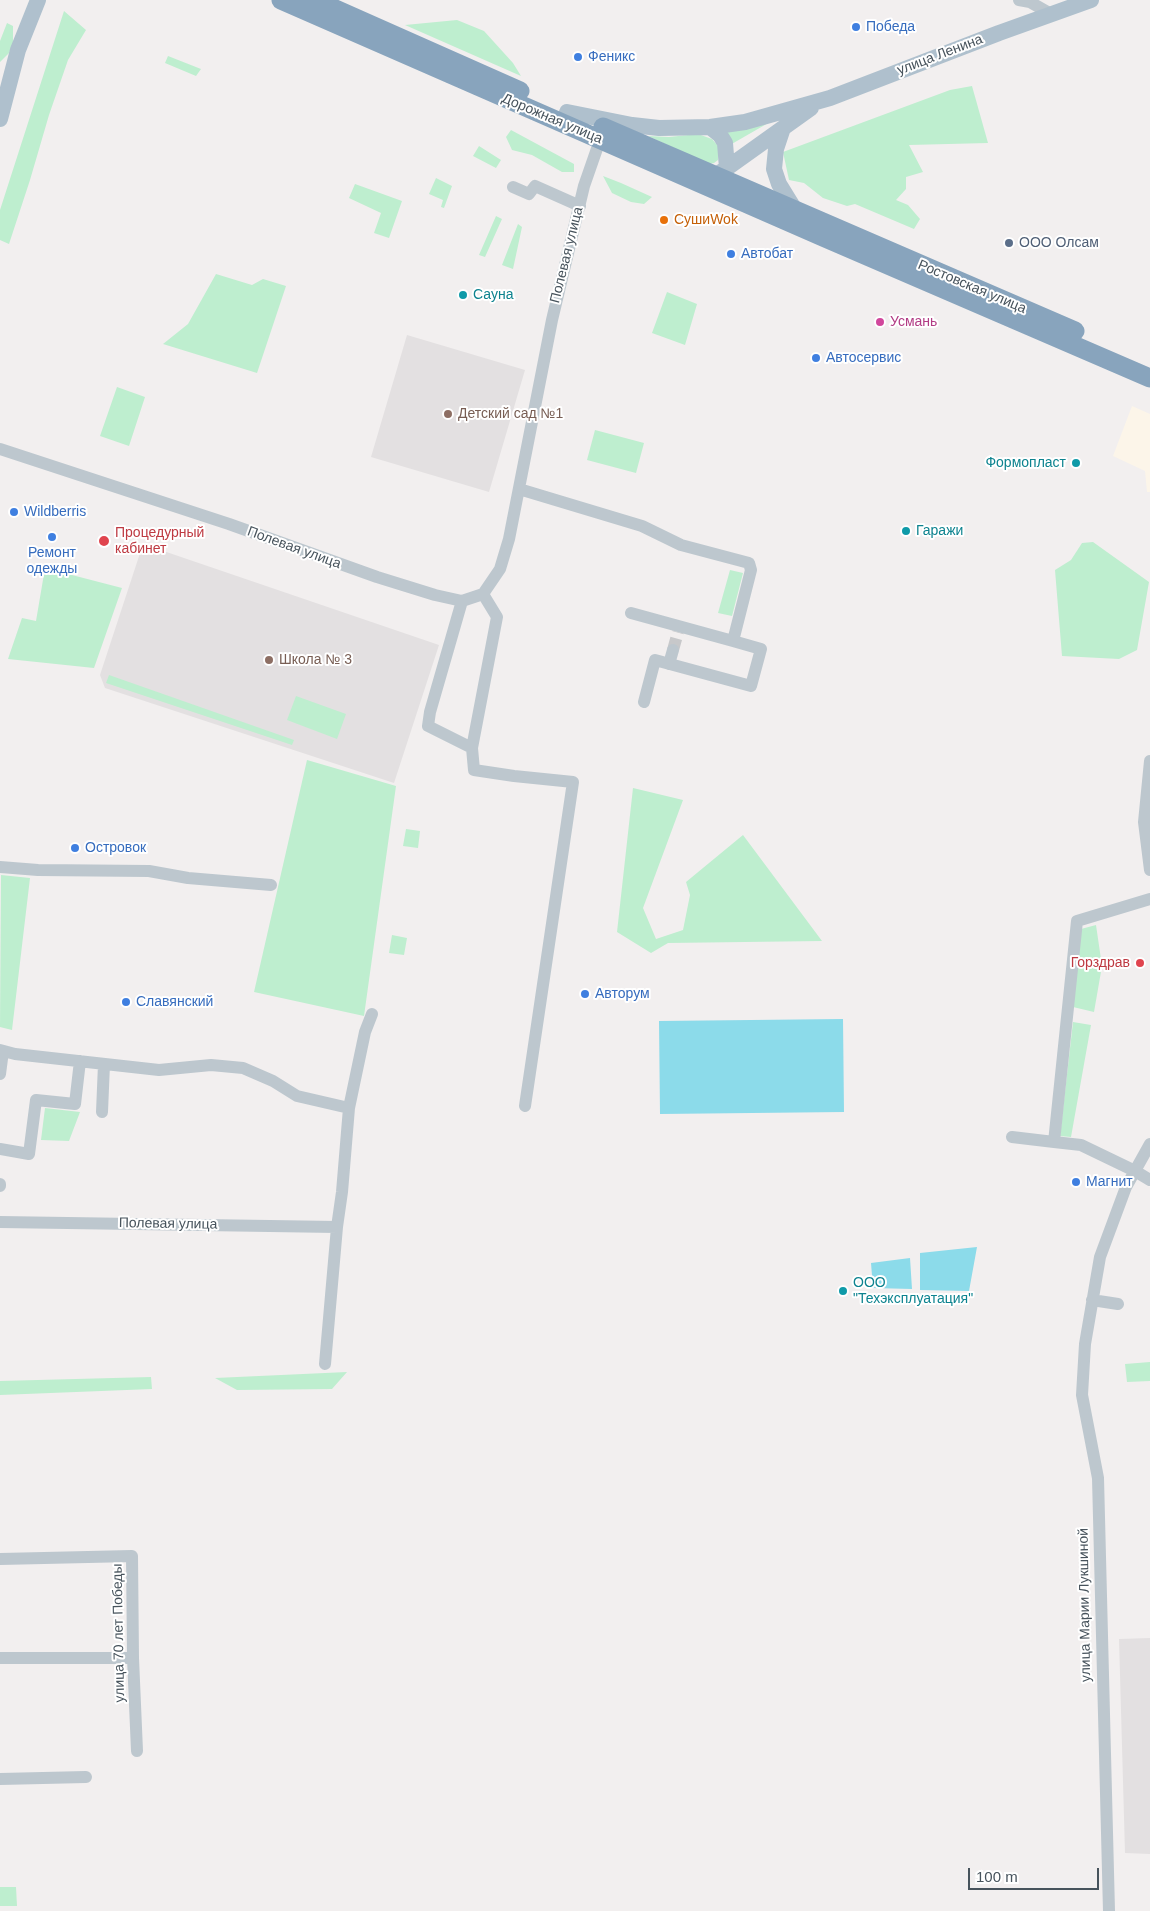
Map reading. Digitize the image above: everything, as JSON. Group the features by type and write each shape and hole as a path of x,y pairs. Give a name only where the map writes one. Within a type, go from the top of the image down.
{"highway":[{"name":"Дорожная улица","path":"281,0 823,237"},
{"name":"Дорожная улица","path":"315,0 567,112 721,172 795,210"},
{"name":"Ростовская улица","path":"795,210 1150,364"},
{"name":"Ростовская улица","path":"823,237 1150,378"}],"main road":[{"path":"0,119 18,50 38,0"},
{"name":"улица Ленина","path":"830,98 1091,0"},
{"path":"567,112 632,125 659,128 710,127 745,122 830,98"},
{"path":"695,181 721,172 805,112 830,98"},
{"path":"710,127 720,135 725,143 721,172"},
{"path":"783,128 776,148 774,169 779,184 795,210"}],"street":[{"path":"1019,0 1030,2 1051,14"},
{"name":"Полевая улица","path":"483,594 500,569 509,539 552,320 584,186 600,140"},
{"path":"513,187 529,194 535,186 580,206"},
{"name":"Полевая улица","path":"0,449 229,524 377,577 435,595 462,601"},
{"path":"519,490 642,526 681,545 749,563 751,570 732,641"},
{"path":"472,748 428,726 430,712 462,601 483,594 497,617 472,748 474,770 573,782 525,1106"},
{"path":"631,613 679,629 761,649 751,686 655,660 644,702"},
{"path":"669,664 673,650"},
{"path":"1150,761 1144,822 1150,866"},
{"path":"0,866 38,870 149,871 188,878 271,885"},
{"path":"1054,1142 1077,921 1150,900"},
{"path":"325,1364 349,1108 365,1032 372,1014"},
{"path":"0,1074 2,1051 159,1070 211,1065 243,1068 273,1081 297,1096 349,1108"},
{"path":"0,1149 29,1154 36,1100 75,1104 80,1061"},
{"path":"102,1112 104,1064"},
{"path":"1012,1137 1081,1145 1150,1180"},
{"path":"1118,1304 1092,1300 1100,1257 1126,1187 1150,1144"},
{"name":"Полевая улица","path":"0,1222 337,1227"},
{"name":"улица Марии Лукшиной","path":"1092,1300 1085,1344 1082,1395 1098,1478 1109,1911"},
{"name":"улица 70 лет Победы","path":"0,1558 132,1556 133,1658 137,1751"},
{"path":"0,1658 133,1658"},
{"path":"0,1779 86,1777"}],"shaded area":[{"name":"Детский сад №1","path":"407,335 525,370 489,492 371,457"},
{"path":"1132,406 1150,414 1150,492 1147,492 1145,471 1113,456"},
{"name":"Школа № 3","path":"143,544 439,645 394,783 105,688 100,675"},
{"path":"1150,1638 1150,1854 1125,1853 1119,1639"}],"green space":[{"path":"64,11 86,30 68,60 9,244 0,240 0,210"},
{"path":"457,20 484,31 513,63 521,76 405,25"},
{"path":"7,23 13,26 13,43 9,53 0,62 0,41"},
{"path":"168,56 201,69 196,76 165,63"},
{"path":"972,86 988,143 909,145 923,172 906,177 906,189 896,200 908,205 920,219 914,229 855,204 847,206 823,198 804,183 789,180 783,152 950,90"},
{"path":"770,122 730,145 724,131"},
{"path":"511,130 574,164 574,172 562,172 532,155 512,150 506,137"},
{"path":"698,134 712,139 718,146 718,160 714,163 709,164 648,136 669,137"},
{"path":"479,146 501,160 496,168 473,156"},
{"path":"603,176 652,197 644,204 631,202 612,193"},
{"path":"436,178 452,186 444,208 441,207 443,200 429,194"},
{"path":"355,184 402,201 389,238 374,233 381,213 349,198"},
{"path":"496,216 502,219 485,257 479,255"},
{"path":"518,224 522,227 513,269 502,265"},
{"path":"216,274 252,285 263,279 286,286 257,373 163,344 188,324"},
{"path":"667,292 697,304 685,345 652,333"},
{"path":"117,387 145,397 129,446 100,436"},
{"path":"595,430 644,443 636,473 587,460"},
{"path":"1093,542 1149,582 1137,650 1119,659 1062,656 1055,570 1071,560 1082,543"},
{"path":"45,568 122,588 94,668 8,659 22,618 36,621"},
{"path":"730,570 743,573 732,616 718,613"},
{"path":"109,675 294,740 292,745 106,683"},
{"path":"296,696 346,714 337,739 287,720"},
{"path":"307,760 396,786 364,1016 254,992"},
{"path":"633,788 683,800 643,908 656,939 683,930 690,895 686,882 743,835 822,941 668,943 651,953 617,932"},
{"path":"406,829 420,831 418,848 403,846"},
{"path":"1,875 30,878 12,1030 0,1027"},
{"path":"1096,925 1102,966 1094,1012 1073,1007 1081,929"},
{"path":"392,935 407,938 404,955 389,953"},
{"path":"1073,1022 1091,1025 1071,1137 1060,1136"},
{"path":"45,1108 80,1112 69,1141 41,1140"},
{"path":"1150,1362 1150,1381 1127,1382 1125,1364"},
{"path":"347,1372 332,1389 237,1390 215,1378"},
{"path":"151,1377 152,1389 0,1395 0,1381"},
{"path":"0,1887 16,1887 17,1906 0,1906"}],"water":[{"path":"843,1019 844,1112 660,1114 659,1021"},
{"path":"977,1247 969,1291 920,1290 920,1253"},
{"path":"910,1258 912,1289 873,1288 871,1263"}],"tunnel":[{"path":"673,650 678,632"}],"place":[{"name":"Победа","path":"856,27"},
{"name":"Феникс","path":"578,57"},
{"name":"CушиWok","path":"664,220"},
{"name":"ООО Олсам","path":"1009,243"},
{"name":"Автобат","path":"731,254"},
{"name":"Сауна","path":"463,295"},
{"name":"Усмань","path":"880,322"},
{"name":"Автосервис","path":"816,358"},
{"name":"Детский сад №1","path":"448,414"},
{"name":"Формопласт","path":"1076,463"},
{"name":"Wildberris","path":"14,512"},
{"name":"Гаражи","path":"906,531"},
{"name":"Ремонт одежды","path":"52,537"},
{"name":"Процедурный кабинет","path":"104,541"},
{"name":"Школа № 3","path":"269,660"},
{"name":"Островок","path":"75,848"},
{"name":"Горздрав","path":"1140,963"},
{"name":"Авторум","path":"585,994"},
{"name":"Славянский","path":"126,1002"},
{"name":"Магнит","path":"1076,1182"},
{"name":"ООО \"Техэксплуатация\"","path":"843,1291"}]}
